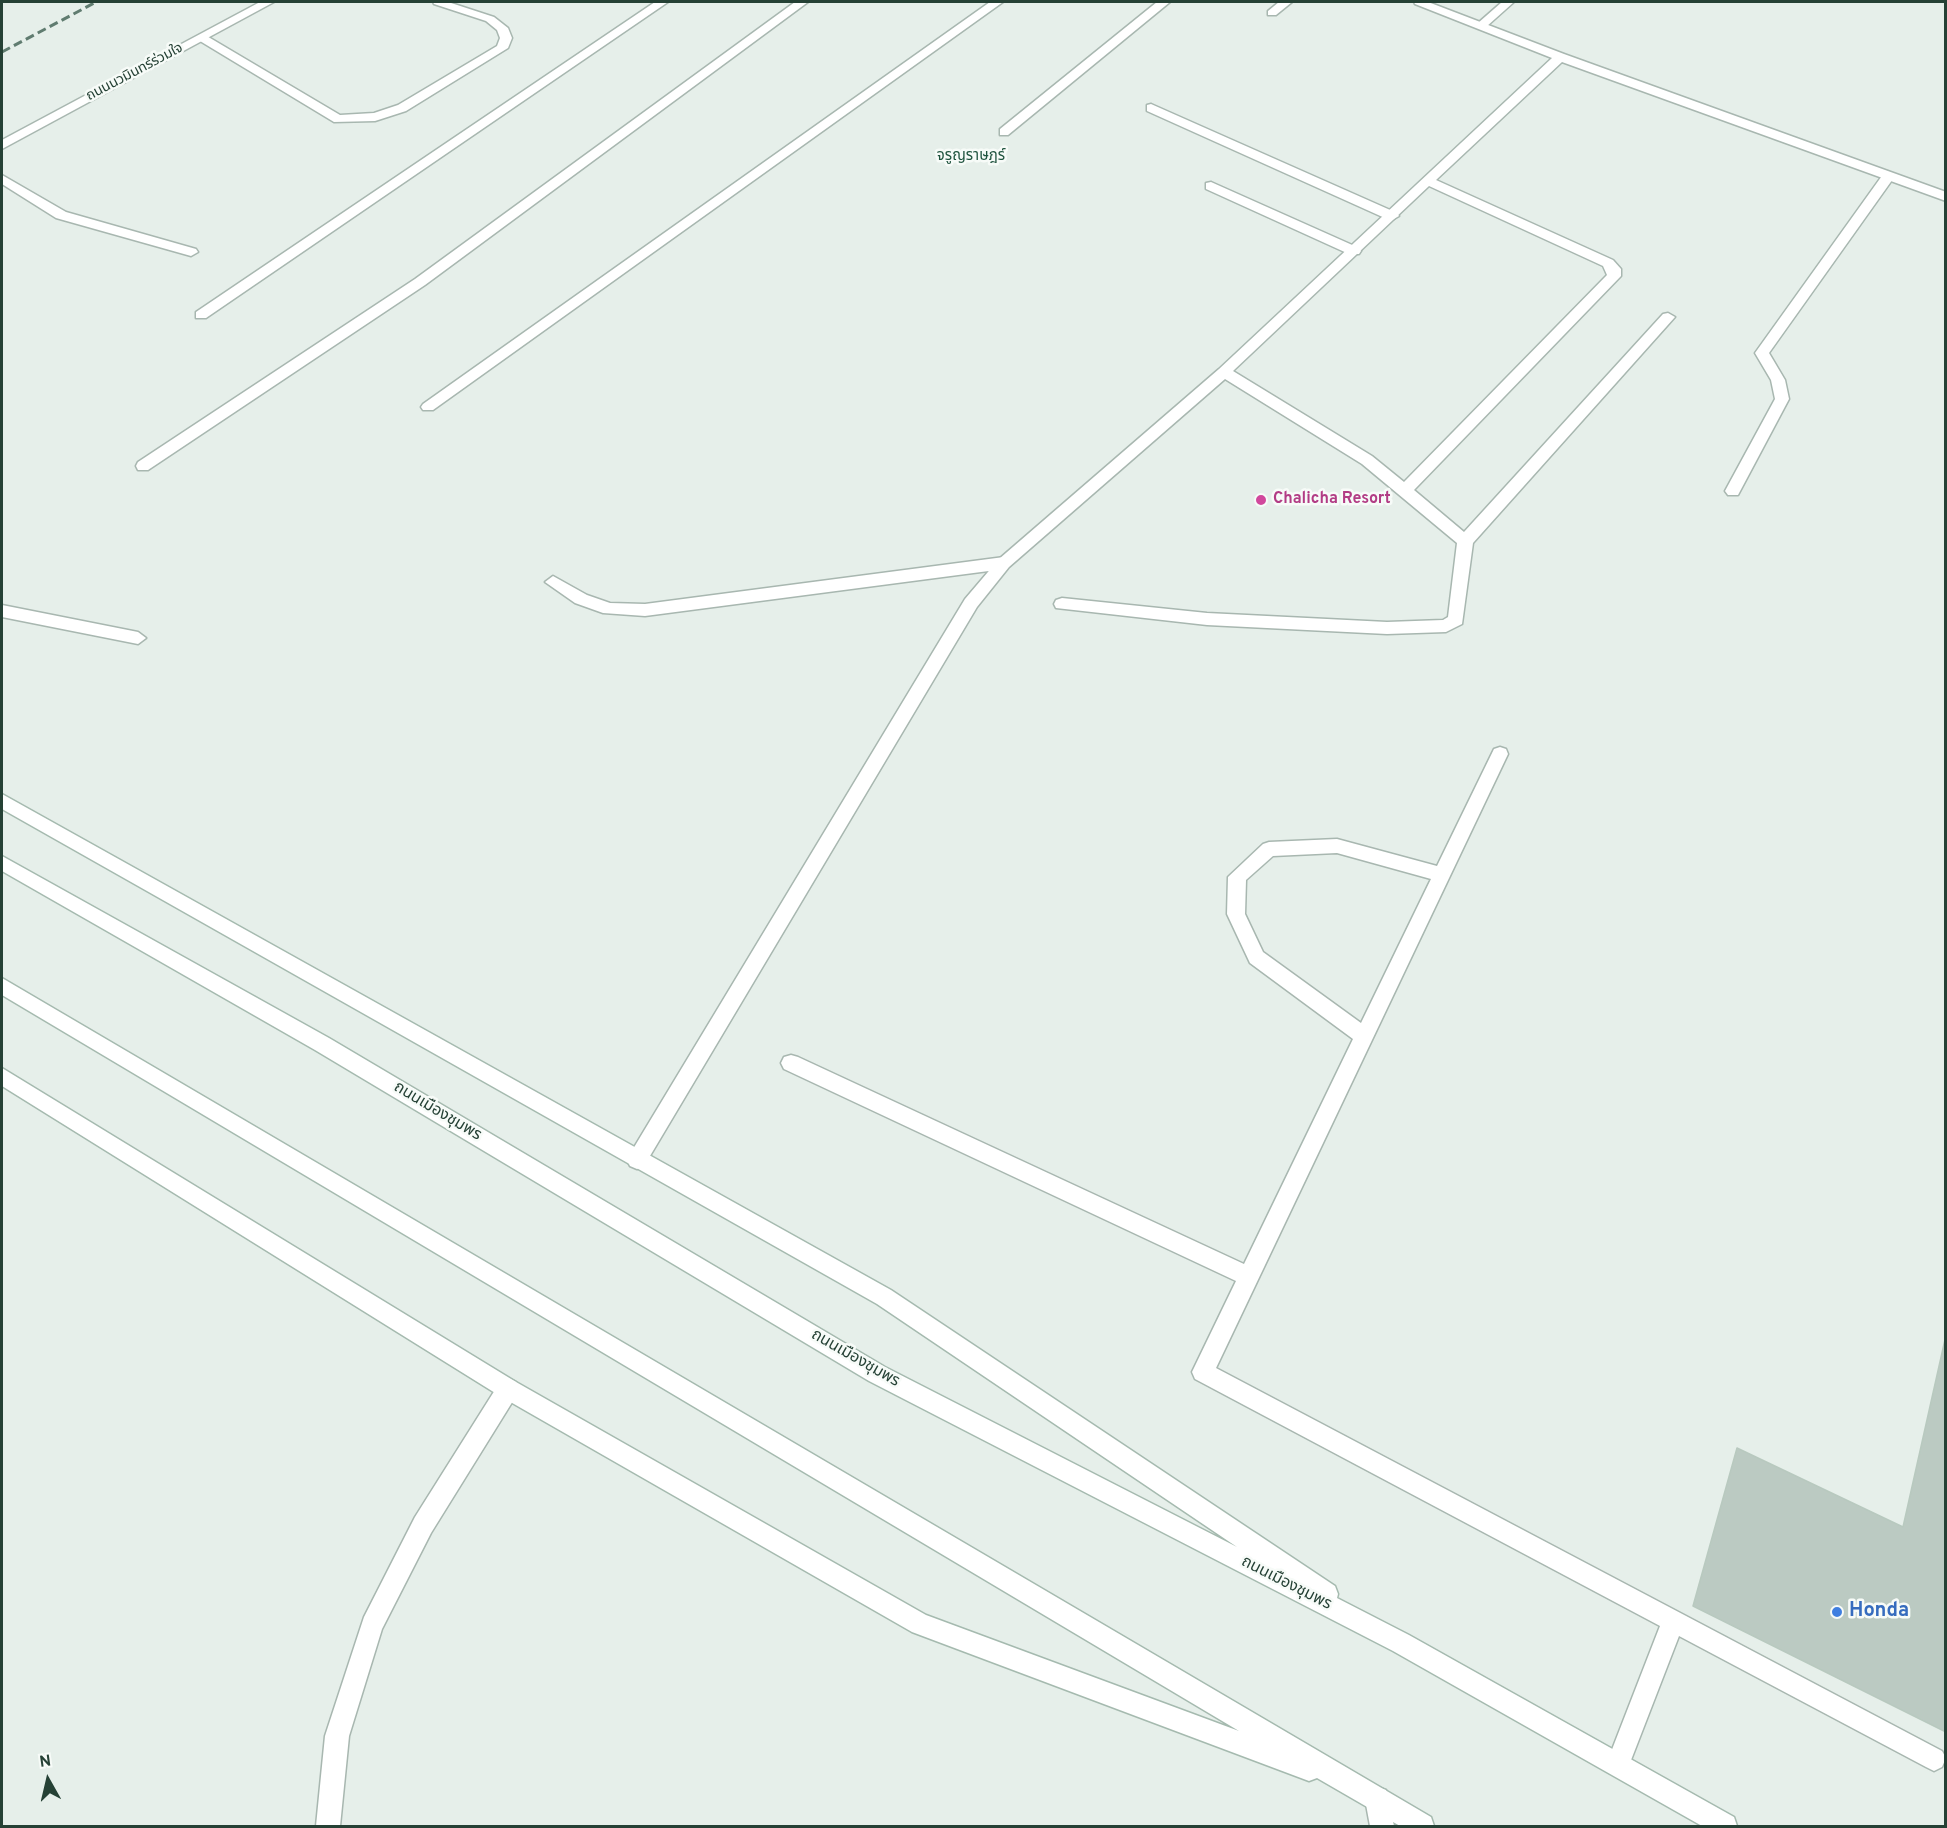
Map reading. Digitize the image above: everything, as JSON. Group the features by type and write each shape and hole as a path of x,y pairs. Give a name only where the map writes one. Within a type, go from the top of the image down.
{"street":[{"name":"ถนนนวมินทร์ร่วมใจ","path":"2,145 268,2"},
{"path":"201,38 338,119 375,117 402,108 502,48 506,38 502,28 490,19 438,2"},
{"path":"201,315 662,2"},
{"path":"143,466 420,282 802,2"},
{"path":"428,407 997,2"},
{"path":"1004,132 1164,2"},
{"path":"1272,13 1287,2"},
{"path":"1419,2 1560,57 1946,197"},
{"path":"1482,26 1509,2"},
{"path":"637,1160 971,603 1004,563 1224,372 1560,57"},
{"path":"1151,108 1392,216"},
{"path":"1733,491 1782,399 1778,380 1762,354 1889,176"},
{"path":"2,179 61,215 191,252"},
{"path":"1405,490 1614,276 1614,269 1608,263 1428,181"},
{"path":"1211,186 1354,251"},
{"path":"1062,604 1207,619 1387,628 1446,626 1456,620 1465,542 1668,317"},
{"path":"1224,372 1367,460 1465,542"},
{"path":"553,582 581,599 609,609 645,610 1004,563"},
{"path":"2,611 138,638"},
{"path":"1500,754 1203,1372 1934,1759"},
{"path":"2,801 884,1297 1401,1643"},
{"path":"1365,1036 1256,957 1236,914 1237,877 1269,849 1337,846 1443,875"},
{"name":"ถนนเมืองชุมพร","path":"2,863 322,1044 878,1374 1401,1643 1725,1827"},
{"path":"2,986 1422,1827"},
{"path":"792,1063 1250,1277"},
{"path":"2,1076 508,1389 920,1624 1352,1785"},
{"path":"327,1827 337,1736 372,1625 423,1525 508,1389"},
{"path":"1618,1765 1673,1621"},
{"path":"1377,1799 1382,1827"}],"building":[{"path":"1946,1335 1946,1732 1693,1606 1737,1448 1903,1527"}],"railway":[{"path":"2,52 96,2"}],"place":[{"name":"Chalicha Resort","path":"1261,500"},
{"name":"Honda","path":"1837,1612"}],"district":[{"name":"จรูญราษฎร์","path":"971,157"}]}
